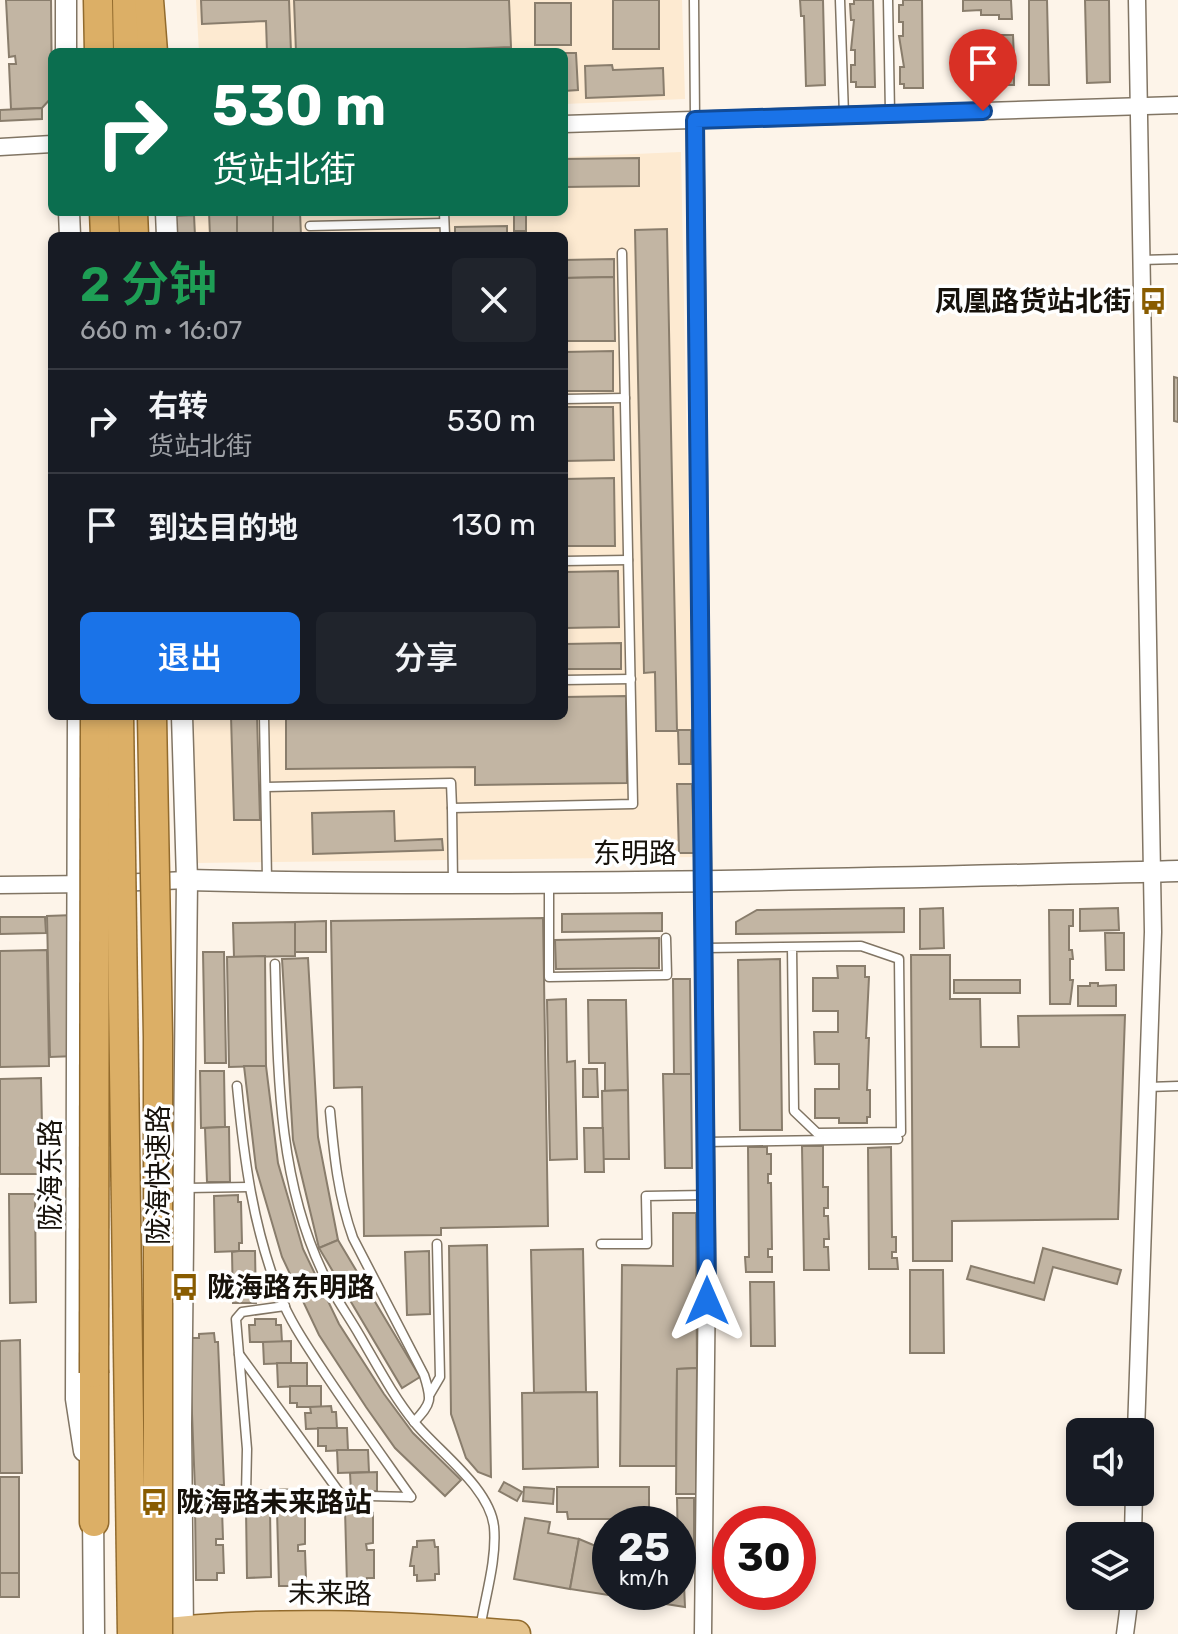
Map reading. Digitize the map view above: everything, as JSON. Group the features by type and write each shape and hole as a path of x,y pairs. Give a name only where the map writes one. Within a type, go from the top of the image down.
{"highway":[{"path":"98,0 99,48"},
{"path":"127,0 149,48"},
{"path":"149,0 149,48"},
{"path":"94,1522 95,720"},
{"name":"陇海快速路","path":"119,720 132,1634"},
{"name":"陇海快速路","path":"152,720 175,1632"}],"main road":[{"name":"未来路","path":"142,1634 280,1624 517,1634"}],"street":[{"path":"66,0 66,48"},
{"path":"149,48 161,0"},
{"path":"1136,1418 1153,932 1137,0"},
{"path":"568,124 1178,105"},
{"path":"695,120 706,1142 703,1634"},
{"path":"0,147 48,144"},
{"name":"陇海东路","path":"78,720 76,1399 94,1522 94,1634"},
{"path":"175,1632 182,1496 187,880 182,720"},
{"name":"东明路","path":"187,880 453,883 704,881 1178,871"},
{"path":"0,885 187,880"},
{"path":"1125,1634 1128,1610"}],"lane":[{"path":"694,0 695,120"},
{"path":"840,0 844,116"},
{"path":"888,0 890,113"},
{"path":"444,216 445,232"},
{"path":"310,226 444,223"},
{"path":"452,808 633,804 622,253"},
{"path":"1141,260 1178,259"},
{"path":"568,399 625,398"},
{"path":"568,561 628,560"},
{"path":"568,680 631,679"},
{"path":"264,720 267,882"},
{"path":"266,787 451,783 453,883"},
{"path":"549,882 549,977 667,975 666,938"},
{"path":"704,948 861,946 899,959 901,1132 817,1133 794,1111 792,947"},
{"path":"275,964 278,1083 289,1168 301,1215 323,1274 396,1397 414,1422 475,1488 489,1509 494,1526 494,1549 480,1631"},
{"path":"182,1496 411,1497 334,1388 285,1306 265,1254 249,1187 237,1086"},
{"path":"1148,1087 1178,1086"},
{"path":"330,1111 336,1174 349,1227 424,1375 430,1394 429,1406 414,1422"},
{"path":"706,1142 898,1139"},
{"path":"184,1188 249,1187"},
{"path":"601,1244 647,1244 646,1196 706,1195"},
{"path":"430,1394 440,1377 437,1244"},
{"path":"246,1495 247,1449 236,1319 242,1312 285,1306"},
{"path":"239,1354 342,1496"}],"shaded area":[{"path":"196,0 682,0 685,99 568,104 568,48 199,48"},
{"path":"681,152 695,857 195,863 189,720 568,720 568,232 170,232 169,216 568,216 568,157"}],"building":[{"path":"6,0 51,0 48,101 42,108 11,109 9,64 16,64 15,56 9,57"},
{"path":"201,0 289,0 291,48 267,48 266,21 202,24"},
{"path":"294,0 509,0 511,47 296,48"},
{"path":"613,0 659,0 659,49 613,49"},
{"path":"800,0 823,0 825,85 806,86 804,16 801,16"},
{"path":"854,0 873,0 875,87 856,87 856,82 851,82 855,50 851,50 854,20 851,20 850,4 854,4"},
{"path":"903,0 922,0 923,88 904,88 904,84 900,84 900,67 904,67 899,36 903,36 903,22 899,22 899,5 903,5"},
{"path":"963,0 1011,0 1012,19 981,15 981,10 963,11"},
{"path":"1029,0 1047,0 1049,85 1029,85"},
{"path":"1085,0 1109,0 1110,82 1087,83"},
{"path":"535,3 571,3 571,45 535,45"},
{"path":"1000,35 1013,35 1014,58 1007,58 1007,63 1014,63 1014,85 1001,85 1001,80 984,81 984,76 965,76 965,46 1000,40"},
{"path":"568,53 576,53 578,90 568,91"},
{"path":"612,65 613,70 663,68 664,95 586,98 585,66"},
{"path":"42,108 42,119 0,121 0,110"},
{"path":"639,158 639,186 568,187 568,159"},
{"path":"173,216 194,216 195,232 173,232"},
{"path":"209,216 237,216 237,232 210,232"},
{"path":"237,216 273,216 273,232 237,232"},
{"path":"273,216 300,216 301,232 273,232"},
{"path":"514,216 526,216 526,231 514,231"},
{"path":"507,226 507,232 455,232 455,227"},
{"path":"667,229 677,731 656,731 655,672 644,673 635,230"},
{"path":"614,259 614,277 568,278 568,260"},
{"path":"614,277 615,341 568,341 568,278"},
{"path":"613,351 613,391 568,391 568,352"},
{"path":"1174,377 1178,378 1178,422 1174,421"},
{"path":"568,407 613,407 614,460 568,461"},
{"path":"614,478 615,546 568,546 568,479"},
{"path":"618,571 619,627 568,628 568,572"},
{"path":"621,643 621,669 568,669 568,644"},
{"path":"626,696 627,783 475,785 475,767 286,769 286,720 568,720 568,697"},
{"path":"231,720 257,720 260,820 234,820"},
{"path":"678,730 691,730 691,764 679,764"},
{"path":"677,784 692,784 694,853 679,853"},
{"path":"394,811 395,841 442,839 443,850 313,854 312,813"},
{"path":"904,908 904,932 736,934 736,922 757,910"},
{"path":"943,908 944,948 920,949 920,909"},
{"path":"1118,908 1119,930 1080,931 1080,909"},
{"path":"1049,910 1073,910 1073,926 1069,926 1069,950 1072,950 1073,959 1070,959 1070,980 1073,980 1070,1004 1050,1004"},
{"path":"662,913 662,931 562,932 562,914"},
{"path":"74,915 76,1056 50,1057 47,916"},
{"path":"0,917 45,917 46,933 0,934"},
{"path":"543,918 548,1226 441,1228 441,1235 364,1236 362,1087 334,1088 331,921"},
{"path":"326,921 326,952 295,952 295,922"},
{"path":"295,922 295,956 234,957 233,923"},
{"path":"1105,933 1124,933 1124,970 1106,970"},
{"path":"659,938 659,968 556,969 555,940"},
{"path":"47,950 49,1066 0,1067 0,951"},
{"path":"203,952 224,952 226,1063 205,1063"},
{"path":"911,955 950,955 950,999 980,999 981,1047 1019,1047 1018,1016 1125,1015 1118,1219 952,1221 952,1261 913,1261"},
{"path":"265,956 266,1066 229,1067 227,957"},
{"path":"308,958 318,1137 338,1240 319,1248 293,1140 282,959"},
{"path":"780,959 782,1130 740,1130 738,960"},
{"path":"837,966 865,966 865,977 869,977 866,1038 869,1038 867,1090 870,1090 870,1117 867,1117 867,1123 839,1123 839,1118 815,1118 815,1089 839,1089 839,1064 815,1064 814,1032 838,1032 838,1011 813,1011 813,978 838,978"},
{"path":"673,979 690,979 691,1074 674,1074"},
{"path":"954,980 1020,980 1020,993 954,993"},
{"path":"1090,983 1116,985 1116,1006 1078,1006 1078,986 1090,986"},
{"path":"566,999 567,1062 575,1061 577,1159 550,1160 547,1000"},
{"path":"588,1000 626,1000 628,1090 605,1091 605,1063 589,1063"},
{"path":"244,1066 266,1066 278,1163 303,1249 339,1324 384,1394 413,1433 461,1480 445,1496 395,1448 366,1407 319,1335 282,1257 256,1168"},
{"path":"583,1069 597,1069 598,1097 583,1097"},
{"path":"200,1071 224,1071 225,1127 201,1128"},
{"path":"663,1074 691,1074 692,1168 665,1168"},
{"path":"41,1078 43,1174 0,1174 0,1079"},
{"path":"628,1090 629,1159 603,1159 602,1091"},
{"path":"229,1127 230,1182 207,1182 205,1128"},
{"path":"584,1128 603,1128 604,1172 585,1172"},
{"path":"802,1146 823,1146 823,1187 828,1187 828,1208 824,1208 824,1216 828,1216 829,1239 824,1239 824,1247 828,1247 829,1270 804,1270"},
{"path":"748,1147 767,1147 767,1154 771,1154 768,1183 771,1183 772,1249 768,1249 768,1257 772,1257 772,1272 746,1272 745,1257 749,1257"},
{"path":"891,1147 892,1237 896,1237 896,1252 892,1252 892,1258 897,1258 898,1269 869,1269 868,1148"},
{"path":"9,1194 35,1194 36,1302 10,1303"},
{"path":"238,1195 238,1202 241,1202 242,1243 239,1243 239,1251 215,1252 214,1196"},
{"path":"673,1213 696,1213 697,1368 677,1369 676,1466 620,1466 622,1265 673,1266"},
{"path":"338,1240 420,1377 402,1388 319,1248"},
{"path":"487,1245 491,1477 478,1472 466,1458 451,1414 449,1246"},
{"path":"1043,1248 1121,1270 1117,1284 1053,1267 1044,1300 967,1279 971,1266 1034,1283"},
{"path":"583,1249 586,1392 534,1393 531,1250"},
{"path":"255,1251 256,1303 233,1303 232,1252"},
{"path":"429,1251 430,1314 407,1315 405,1252"},
{"path":"910,1270 943,1270 944,1353 910,1353"},
{"path":"750,1282 774,1282 775,1346 751,1346"},
{"path":"255,1319 276,1319 276,1325 281,1325 282,1342 250,1342 249,1325 255,1325"},
{"path":"214,1333 215,1342 218,1342 224,1485 220,1485 221,1493 206,1493 206,1490 195,1490 189,1338"},
{"path":"20,1340 22,1473 0,1473 0,1341"},
{"path":"291,1341 291,1363 264,1364 263,1342"},
{"path":"277,1363 307,1363 307,1386 278,1387"},
{"path":"697,1368 696,1494 676,1494 677,1369"},
{"path":"290,1386 321,1386 321,1407 297,1407 297,1403 290,1403"},
{"path":"597,1392 598,1467 523,1469 522,1393"},
{"path":"331,1406 332,1412 336,1412 337,1428 306,1429 305,1413 311,1413 310,1407"},
{"path":"318,1428 347,1428 348,1450 326,1451 326,1446 318,1446"},
{"path":"337,1450 368,1450 369,1472 338,1473"},
{"path":"377,1472 377,1491 351,1492 350,1473"},
{"path":"0,1477 19,1477 19,1573 0,1573"},
{"path":"504,1482 522,1492 517,1501 499,1491"},
{"path":"524,1487 554,1489 553,1504 523,1501"},
{"path":"557,1487 649,1487 649,1506 592,1506 592,1519 568,1519 567,1512 557,1512"},
{"path":"677,1498 694,1498 694,1506 677,1506"},
{"path":"215,1504 215,1509 222,1509 223,1539 216,1539 216,1545 223,1545 224,1573 217,1573 217,1580 196,1580 195,1505"},
{"path":"270,1508 271,1577 247,1578 246,1509"},
{"path":"345,1509 366,1509 366,1514 373,1513 373,1543 366,1544 367,1550 374,1550 374,1578 367,1578 367,1585 347,1585"},
{"path":"277,1510 298,1510 298,1515 305,1514 305,1544 298,1545 298,1551 305,1551 306,1579 299,1579 299,1586 279,1586"},
{"path":"525,1518 550,1522 548,1533 579,1539 570,1589 514,1579"},
{"path":"579,1539 592,1544 592,1592 570,1589"},
{"path":"434,1540 435,1547 438,1547 439,1574 435,1574 435,1580 417,1581 414,1566 410,1566 413,1547 417,1547 417,1541"},
{"path":"0,1573 19,1573 19,1597 0,1597"}],"place":[{"name":"凤凰路货站北街","path":"1153,301"},
{"name":"陇海路东明路","path":"185,1287"},
{"name":"陇海路未来路站","path":"154,1502"}],"route":[{"path":"707,1301 695,120 983,111"}]}
